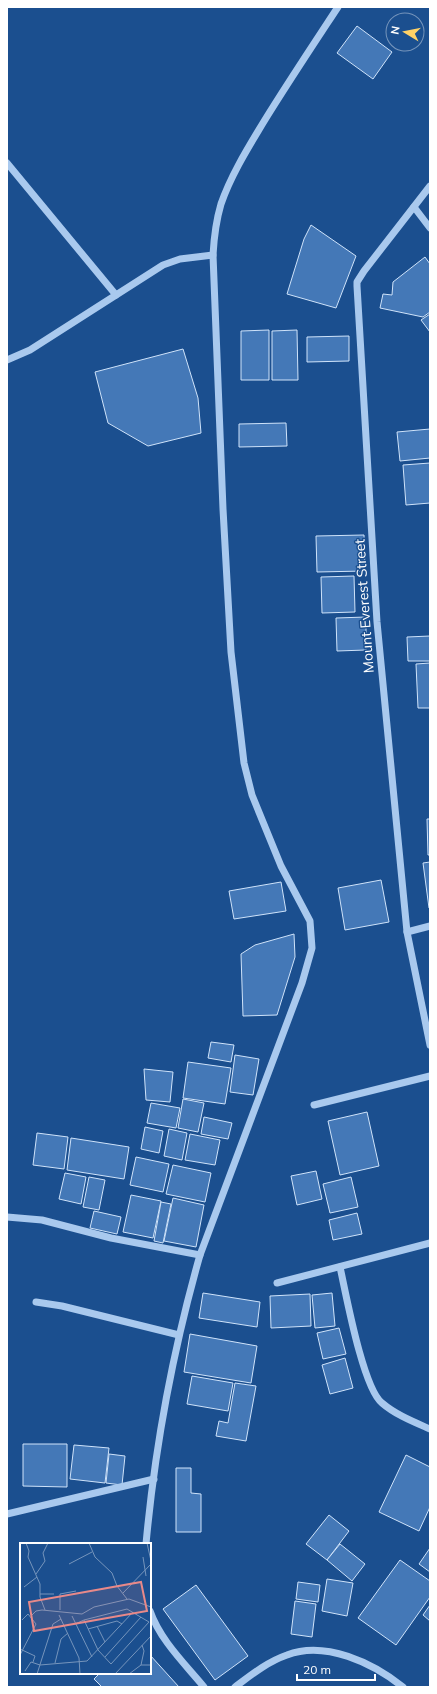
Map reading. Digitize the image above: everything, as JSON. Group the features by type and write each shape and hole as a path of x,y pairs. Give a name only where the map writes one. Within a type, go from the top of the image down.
{"street":[{"path":"146,1543 164,1407 179,1335 200,1255 302,983 312,948 310,921 281,866 252,795 244,763 231,644 223,509 213,255 215,228 221,204 233,175 283,91 338,7"},
{"path":"7,163 116,295"},
{"name":"Mount Everest Street","path":"430,186 357,282 377,622 407,932 430,1045"},
{"path":"414,206 430,228"},
{"path":"7,360 30,350 163,265 180,259 213,255"},
{"path":"407,932 430,926"},
{"path":"314,1105 430,1076"},
{"path":"7,1217 42,1220 111,1238 200,1255"},
{"path":"277,1283 430,1243"},
{"path":"340,1267 360,1353 370,1384 380,1402 397,1413 430,1429"},
{"path":"36,1302 62,1306 179,1335"},
{"path":"7,1514 154,1479"},
{"path":"151,1614 153,1620 165,1638 204,1687"},
{"path":"235,1687 268,1663 287,1654 304,1651 322,1651 344,1656 390,1677 402,1687"}],"building":[{"path":"357,26 385,47 385,52 392,52 373,79 337,53"},
{"path":"311,225 356,256 336,308 287,294 304,239"},
{"path":"425,257 430,264 430,312 423,317 380,308 383,294 392,295 393,282"},
{"path":"430,314 430,332 421,320"},
{"path":"269,330 269,380 241,380 241,331"},
{"path":"297,330 298,380 272,380 272,331"},
{"path":"349,336 349,361 307,362 307,337"},
{"path":"183,349 198,398 201,433 148,446 108,423 95,372"},
{"path":"286,423 287,446 239,447 239,424"},
{"path":"430,429 430,458 400,461 397,432"},
{"path":"430,463 430,503 406,505 403,465"},
{"path":"364,535 365,571 317,572 316,536"},
{"path":"354,576 355,612 322,613 321,577"},
{"path":"366,617 366,650 337,651 336,618"},
{"path":"430,636 430,661 408,661 407,637"},
{"path":"430,663 430,708 418,708 416,664"},
{"path":"427,819 430,819 430,855 428,855"},
{"path":"430,862 430,908 429,908 423,863"},
{"path":"381,880 389,922 345,930 338,888"},
{"path":"281,882 286,911 234,919 229,891"},
{"path":"294,934 295,957 277,1015 243,1016 241,954 255,945"},
{"path":"211,1042 234,1045 231,1062 208,1058"},
{"path":"235,1055 259,1059 253,1095 230,1092"},
{"path":"188,1062 231,1068 225,1104 183,1098"},
{"path":"144,1069 173,1072 170,1102 146,1100"},
{"path":"183,1099 204,1103 198,1132 178,1128"},
{"path":"151,1103 180,1108 176,1128 147,1123"},
{"path":"367,1112 379,1166 340,1175 328,1121"},
{"path":"204,1117 232,1123 228,1139 201,1134"},
{"path":"145,1127 163,1131 159,1153 141,1149"},
{"path":"169,1129 187,1133 182,1160 164,1156"},
{"path":"37,1133 68,1137 64,1169 33,1165"},
{"path":"190,1134 220,1140 215,1165 185,1160"},
{"path":"71,1138 129,1147 124,1179 67,1170"},
{"path":"136,1157 169,1164 163,1192 130,1185"},
{"path":"173,1165 211,1173 205,1202 166,1194"},
{"path":"316,1171 322,1199 297,1205 291,1176"},
{"path":"65,1173 86,1177 81,1204 59,1199"},
{"path":"89,1177 105,1180 99,1210 83,1207"},
{"path":"351,1177 358,1207 330,1213 323,1184"},
{"path":"131,1195 161,1201 153,1238 123,1232"},
{"path":"173,1198 204,1205 196,1247 164,1241"},
{"path":"161,1202 171,1204 163,1243 154,1241"},
{"path":"94,1211 121,1217 117,1234 90,1228"},
{"path":"357,1213 362,1234 333,1240 329,1220"},
{"path":"203,1293 260,1302 257,1327 199,1318"},
{"path":"332,1293 335,1326 315,1328 312,1295"},
{"path":"310,1294 311,1326 271,1328 270,1296"},
{"path":"339,1328 346,1354 323,1359 317,1333"},
{"path":"190,1334 257,1346 251,1383 184,1372"},
{"path":"345,1358 353,1388 330,1394 322,1365"},
{"path":"192,1376 233,1383 228,1411 187,1404"},
{"path":"235,1383 256,1386 246,1441 216,1436 219,1421 228,1423"},
{"path":"23,1444 67,1444 67,1487 23,1486"},
{"path":"74,1445 109,1448 105,1483 70,1479"},
{"path":"109,1454 125,1456 122,1485 106,1483"},
{"path":"406,1455 430,1467 430,1507 419,1531 379,1512"},
{"path":"176,1468 191,1468 191,1493 201,1494 201,1532 176,1532"},
{"path":"329,1515 349,1531 327,1560 306,1544"},
{"path":"340,1544 365,1564 352,1581 327,1560"},
{"path":"430,1548 430,1572 419,1564"},
{"path":"400,1560 430,1581 430,1597 396,1645 358,1618"},
{"path":"327,1579 353,1583 347,1616 322,1611"},
{"path":"298,1582 320,1585 318,1602 296,1599"},
{"path":"196,1585 248,1656 215,1680 163,1609"},
{"path":"295,1601 316,1604 312,1637 291,1634"},
{"path":"430,1605 430,1621 423,1615"},
{"path":"151,1656 179,1687 102,1687 94,1679 99,1674 151,1674"}]}
